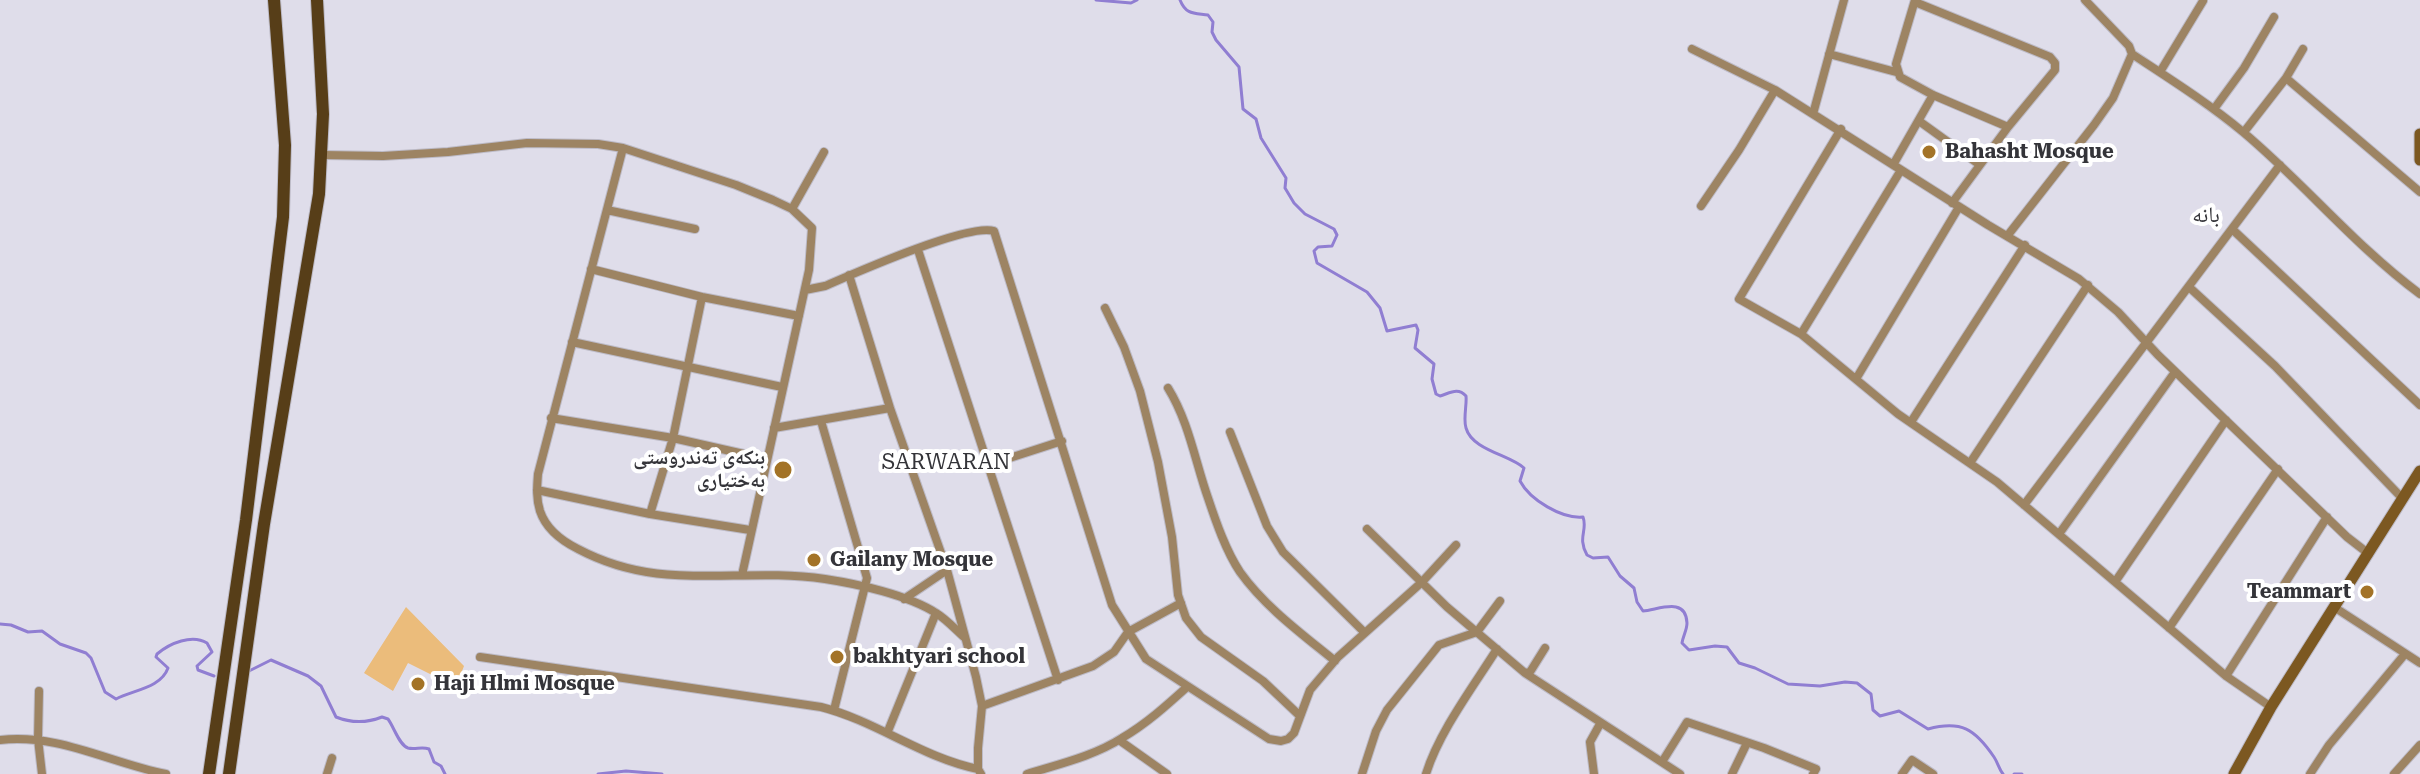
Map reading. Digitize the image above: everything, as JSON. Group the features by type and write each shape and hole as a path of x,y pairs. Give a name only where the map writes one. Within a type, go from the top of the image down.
{"main road":[{"path":"209,774 246,520 284,193 284,121 274,0"},
{"path":"229,774 264,524 316,220 322,155 317,0"},
{"path":"246,520 264,524"}],"street":[{"path":"1813,114 1844,0"},
{"path":"2085,0 2129,46 2132,54 2244,132 2368,251 2420,294"},
{"path":"1856,379 1980,165 2055,70 2055,63 2050,57 1915,1 1899,50 1896,72"},
{"path":"2160,72 2203,1"},
{"path":"2214,109 2244,68 2274,17"},
{"path":"1692,49 1775,90 1841,129 1956,205 2088,285 2175,372 2369,554"},
{"path":"2244,132 2286,78 2303,49"},
{"path":"1829,54 1896,72 1933,95 2008,127"},
{"path":"2008,235 2101,116 2113,98 2132,54"},
{"path":"2286,78 2420,192"},
{"path":"1701,206 1775,90"},
{"path":"1801,334 1897,167 1933,95"},
{"path":"1919,121 1980,165"},
{"path":"1841,129 1739,299 1801,334 1911,422 1970,463 2226,676 2271,707"},
{"path":"2420,134 2420,160"},
{"path":"322,155 435,153 527,143 598,144 623,148 736,185 792,209 812,228 805,290 742,575"},
{"path":"623,148 538,474 541,514 549,528 565,543 596,558 654,574 688,578 784,575 827,579 865,588 904,599 936,613 964,637"},
{"path":"792,209 824,152"},
{"path":"2024,505 2280,165"},
{"path":"607,210 695,229"},
{"path":"2232,229 2420,405"},
{"path":"805,290 825,286 963,234 994,231 1112,605 1146,659 1269,739 1281,741 1294,733 1310,690 1364,632 1422,582 1456,545"},
{"path":"1911,422 2025,245"},
{"path":"918,250 1058,680"},
{"path":"591,269 702,297 799,316"},
{"path":"480,657 834,710 888,731 945,759 980,771 982,706 947,570 890,408 849,275"},
{"path":"1970,463 2088,285"},
{"path":"2189,287 2285,377 2403,499"},
{"path":"650,514 673,438 702,297"},
{"path":"1105,308 1140,391 1158,462 1186,618 1201,637 1263,681 1300,716"},
{"path":"572,342 782,387"},
{"path":"2059,534 2175,372"},
{"path":"1168,388 1178,403 1208,499 1238,568 1254,590 1335,661"},
{"path":"774,428 890,408"},
{"path":"551,418 673,438 766,459"},
{"path":"2115,582 2226,420"},
{"path":"821,421 867,578 834,710"},
{"path":"1230,432 1267,526 1283,552 1364,632"},
{"path":"988,465 1062,441"},
{"path":"2169,628 2278,469"},
{"path":"2234,774 2271,707 2420,471"},
{"path":"537,490 650,514 750,530"},
{"path":"2226,676 2327,517"},
{"path":"1367,529 1525,673 1680,774"},
{"path":"904,599 947,570"},
{"path":"1362,774 1376,731 1387,710 1439,645 1477,632 1500,601"},
{"path":"982,706 1093,666 1114,652 1128,632 1181,603"},
{"path":"2334,607 2405,654 2418,659"},
{"path":"888,731 936,613"},
{"path":"1525,673 1530,672 1545,648"},
{"path":"1426,774 1457,714 1497,649"},
{"path":"2310,774 2329,745 2405,654"},
{"path":"1027,774 1086,755 1119,740 1149,721 1187,687"},
{"path":"39,691 38,739 42,774"},
{"path":"1662,762 1687,722 1816,769 1813,774"},
{"path":"1594,774 1590,742 1600,724"},
{"path":"0,740 38,739 136,771 166,774"},
{"path":"1119,740 1163,773"},
{"path":"1732,774 1747,743"},
{"path":"2394,774 2420,745"},
{"path":"327,774 332,758"},
{"path":"1902,774 1912,760 1933,774"}],"shaded area":[{"path":"406,607 464,666 456,687 408,663 393,691 364,673"}],"waterway":[{"path":"1096,0 1131,3 1137,0"},
{"path":"1180,0 1188,11 1208,15 1213,22 1212,32 1216,40 1239,67 1243,109 1256,119 1261,138 1286,178 1285,188 1294,203 1305,214 1334,229 1337,235 1332,246 1318,247 1314,251 1317,263 1367,292 1380,308 1387,331 1416,325 1415,348 1434,364 1432,379 1436,394 1463,393 1466,396 1466,428 1470,436 1483,447 1524,468 1520,481 1539,501 1566,515 1583,517 1583,543 1587,555 1593,558 1608,557 1620,576 1634,588 1643,611 1670,606 1682,610 1687,623 1682,643 1689,650 1727,647 1739,663 1788,684 1820,686 1857,683 1871,694 1873,710 1880,716 1899,711 1928,729 1940,726 1966,729 1987,747 2003,774"},
{"path":"0,624 28,632 42,631 60,644 86,653 105,692 116,699 159,680 168,668 156,657 157,654 181,641 195,639 207,643 212,652 197,666 198,670 214,676"},
{"path":"249,671 271,660 308,676 321,686 336,717 359,722 382,717 388,719 405,746 429,749 434,762 441,766 445,774"},
{"path":"598,774 626,771 662,774"},
{"path":"2014,774 2022,774"}],"place":[{"name":"Bahasht Mosque","path":"1929,152"},
{"name":"بنکەی تەندروستی بەختیاری","path":"783,470"},
{"name":"Gailany Mosque","path":"814,560"},
{"name":"Teammart","path":"2367,592"},
{"name":"bakhtyari school","path":"837,657"},
{"name":"Haji Hlmi Mosque","path":"418,684"}],"district":[{"name":"بانە","path":"2206,216"},
{"name":"SARWARAN","path":"946,463"}]}
